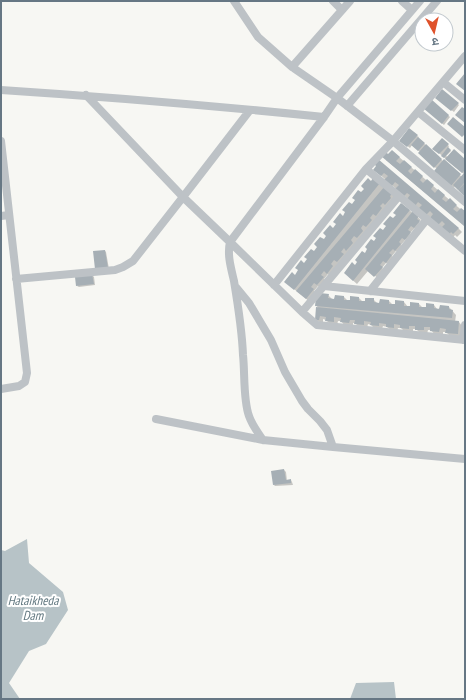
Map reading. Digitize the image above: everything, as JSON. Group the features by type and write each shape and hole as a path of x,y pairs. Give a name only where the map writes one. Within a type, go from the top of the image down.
{"street":[{"path":"234,1 258,37 292,67 337,98 393,141 465,202"},
{"path":"333,1 342,10"},
{"path":"292,67 350,1"},
{"path":"402,1 412,10"},
{"path":"264,440 249,416 246,402 243,354 229,258 230,242 337,98 420,1"},
{"path":"347,106 437,1"},
{"path":"274,285 366,169 393,141 465,56"},
{"path":"443,82 465,100"},
{"path":"1,90 324,117"},
{"path":"86,96 183,197 317,325 322,327 464,340 465,325"},
{"path":"16,279 115,270 124,267 133,261 250,110"},
{"path":"418,112 465,150"},
{"path":"1,141 5,216 16,279 27,373 25,382 19,386 1,388"},
{"path":"366,169 465,251"},
{"path":"302,312 399,196"},
{"path":"370,291 427,219"},
{"path":"234,286 249,303 271,340 285,372 302,401 327,430 333,447"},
{"path":"324,286 465,301"},
{"path":"156,419 264,440 465,459"}],"water":[{"name":"Hataikheda Dam","path":"27,539 29,563 63,592 68,610 46,644 29,651 9,683 20,699 1,699 1,550 5,551"},
{"path":"394,682 396,699 350,699 356,683"}],"building":[{"path":"465,73 465,91 456,84"},
{"path":"442,89 459,103 451,111 435,98"},
{"path":"431,99 449,115 442,124 423,108"},
{"path":"462,107 465,109 465,123 455,115"},
{"path":"453,117 465,127 465,134 462,137 447,124"},
{"path":"409,128 418,135 407,147 399,141"},
{"path":"418,137 425,143 418,151 411,145"},
{"path":"442,138 449,144 439,154 432,149"},
{"path":"426,144 442,159 434,168 418,153"},
{"path":"448,147 451,150 444,158 441,156"},
{"path":"454,149 465,159 465,170 462,173 445,159"},
{"path":"392,150 400,157 396,161 400,164 404,160 412,167 408,171 411,174 415,169 423,176 420,180 423,183 427,179 434,185 431,189 435,193 438,189 445,195 442,199 446,202 450,198 457,205 453,209 457,212 461,208 465,211 464,226 381,156 385,151 388,154"},
{"path":"378,159 459,228 453,234 451,232 449,235 441,228 445,224 442,221 438,225 430,218 433,214 430,211 426,215 418,209 422,205 418,202 415,206 407,199 410,195 407,193 404,196 395,189 399,185 395,182 392,186 384,180 388,176 384,173 381,176 373,170 376,166 374,164"},
{"path":"444,159 461,174 451,186 434,171"},
{"path":"465,172 465,182 458,190 453,185"},
{"path":"368,178 371,181 373,178 380,183 294,290 284,282 292,272 295,275 298,270 295,268 301,260 304,263 307,259 304,257 311,249 314,251 317,247 314,244 320,237 324,239 326,236 323,233 330,225 333,228 336,224 333,222 340,213 343,216 345,212 342,210 349,202 352,204 355,200 352,198 358,190 361,192 364,189 361,186"},
{"path":"465,183 465,197 458,190"},
{"path":"385,186 393,193 390,196 391,198 385,205 383,203 380,206 382,208 376,216 373,214 370,218 372,220 366,227 363,225 361,228 363,231 357,238 354,236 351,240 353,243 346,251 344,248 341,252 344,254 337,262 334,260 331,264 333,266 327,274 324,271 321,275 324,277 317,285 314,283 311,287 314,289 306,299 296,291"},
{"path":"401,203 410,210 353,281 344,273 352,262 355,265 357,262 355,260 362,251 365,253 367,249 365,247 371,239 374,241 376,238 373,236 380,228 383,230 386,226 383,224 390,216 393,218 396,215 393,213"},
{"path":"413,211 419,216 417,219 420,221 414,228 411,226 408,230 411,232 405,240 402,238 399,242 401,244 395,251 393,249 389,253 392,255 386,263 383,261 380,265 383,267 374,277 365,269"},
{"path":"105,250 108,268 95,269 93,251"},
{"path":"92,274 94,284 76,286 75,277"},
{"path":"320,293 329,294 328,298 334,299 335,295 344,296 344,300 350,300 350,296 359,297 359,301 365,301 365,298 374,298 374,302 379,303 380,299 389,300 389,304 395,304 395,300 404,301 404,306 410,306 410,302 419,303 419,307 426,307 426,303 434,304 434,308 439,309 440,305 449,306 449,309 453,310 452,318 315,306 316,297"},
{"path":"316,307 459,321 458,334 445,333 446,329 440,328 439,332 430,331 430,327 424,327 424,330 415,330 415,326 409,326 409,329 400,328 400,325 394,324 394,328 386,327 386,324 379,323 379,326 370,325 371,322 364,321 364,325 354,324 355,320 350,320 349,323 340,322 341,318 334,317 334,322 325,321 326,317 320,316 319,320 315,320"},
{"path":"284,469 286,480 291,479 291,483 273,485 271,471"}]}
